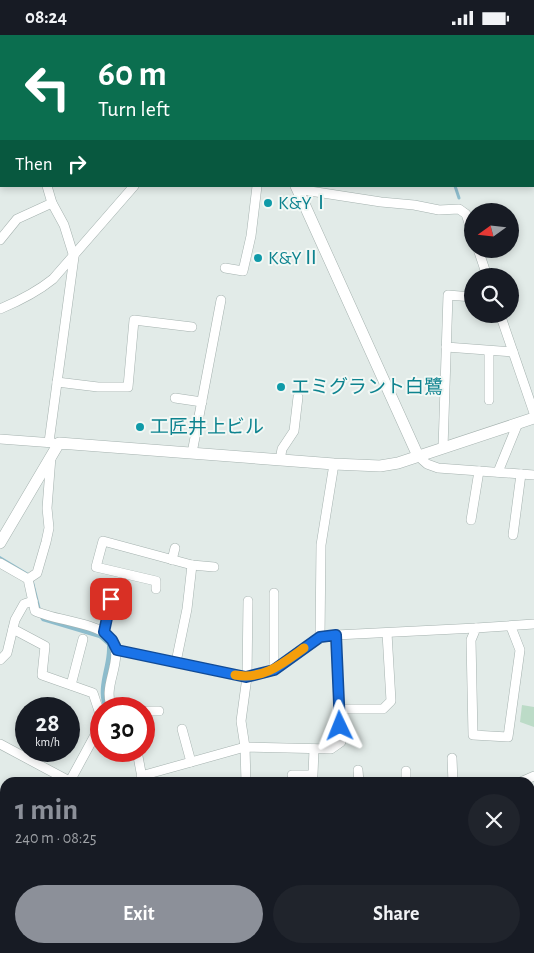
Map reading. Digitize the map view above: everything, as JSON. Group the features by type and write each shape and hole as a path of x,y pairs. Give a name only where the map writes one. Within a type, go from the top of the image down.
{"street":[{"path":"28,579 37,573 49,528 47,508 54,443 57,382 74,257 64,225 52,203 47,187"},
{"path":"0,309 22,300 53,279 74,257 131,187"},
{"path":"225,268 243,271 251,236 257,187"},
{"path":"296,188 381,203 414,205 439,210 460,209 464,212"},
{"path":"296,188 418,457 427,464 438,468 534,475"},
{"path":"0,240 17,219 52,203"},
{"path":"443,448 448,295 464,296"},
{"path":"192,453 221,300"},
{"path":"57,382 98,387 128,387 134,320 192,327"},
{"path":"503,323 534,413"},
{"path":"446,347 513,352"},
{"path":"488,400 489,351"},
{"path":"280,460 282,449 294,431 298,397"},
{"path":"175,398 202,402"},
{"path":"0,439 334,464 390,465 534,418"},
{"path":"498,472 518,423"},
{"path":"0,543 51,457"},
{"path":"320,637 321,545 334,464"},
{"path":"470,520 479,471"},
{"path":"513,535 521,474"},
{"path":"156,589 156,581 96,567 103,537 172,560 192,565 214,567"},
{"path":"172,560 176,548"},
{"path":"0,563 28,579 36,611 46,616 104,632 112,640 117,650 109,692 110,697"},
{"path":"176,663 187,609 192,565"},
{"path":"274,593 274,670"},
{"path":"104,632 111,599"},
{"path":"0,659 7,653 15,620 24,604 33,601"},
{"path":"246,777 245,747 241,721 246,677 248,601"},
{"path":"117,650 246,677 274,670 320,637 511,627 534,624"},
{"path":"476,629 471,640 473,735 508,737 520,650 511,627"},
{"path":"13,629 45,646 42,675 93,693 94,697"},
{"path":"340,709 383,709 391,701 387,633"},
{"path":"148,777 190,762 245,747 331,749 341,742 336,635"},
{"path":"71,685 83,639"},
{"path":"182,729 190,762"},
{"path":"0,743 15,748"},
{"path":"74,777 90,745"},
{"path":"301,777 313,775 314,749"},
{"path":"452,757 453,777"},
{"path":"39,762 62,777"},
{"path":"139,762 142,777"},
{"path":"358,770 359,777"},
{"path":"406,771 406,777"}],"green space":[{"path":"522,705 534,707 534,727 520,722"}],"water":[{"path":"0,556 30,574 41,610 107,637 112,655 105,688 107,697 102,697 101,685 107,645 99,638 42,621 30,582 0,560"}],"waterway":[{"path":"455,187 459,198"}],"slow traffic":[{"path":"235,675 246,677 274,670 304,648"}],"place":[{"name":"K&YⅠ","path":"268,203"},
{"name":"K&YⅡ","path":"258,258"},
{"name":"エミグラント白鷺","path":"281,387"},
{"name":"工匠井上ビル","path":"140,427"}],"route":[{"path":"111,599 104,632 112,640 117,650 246,677 274,670 320,637 336,635 340,726"}]}
